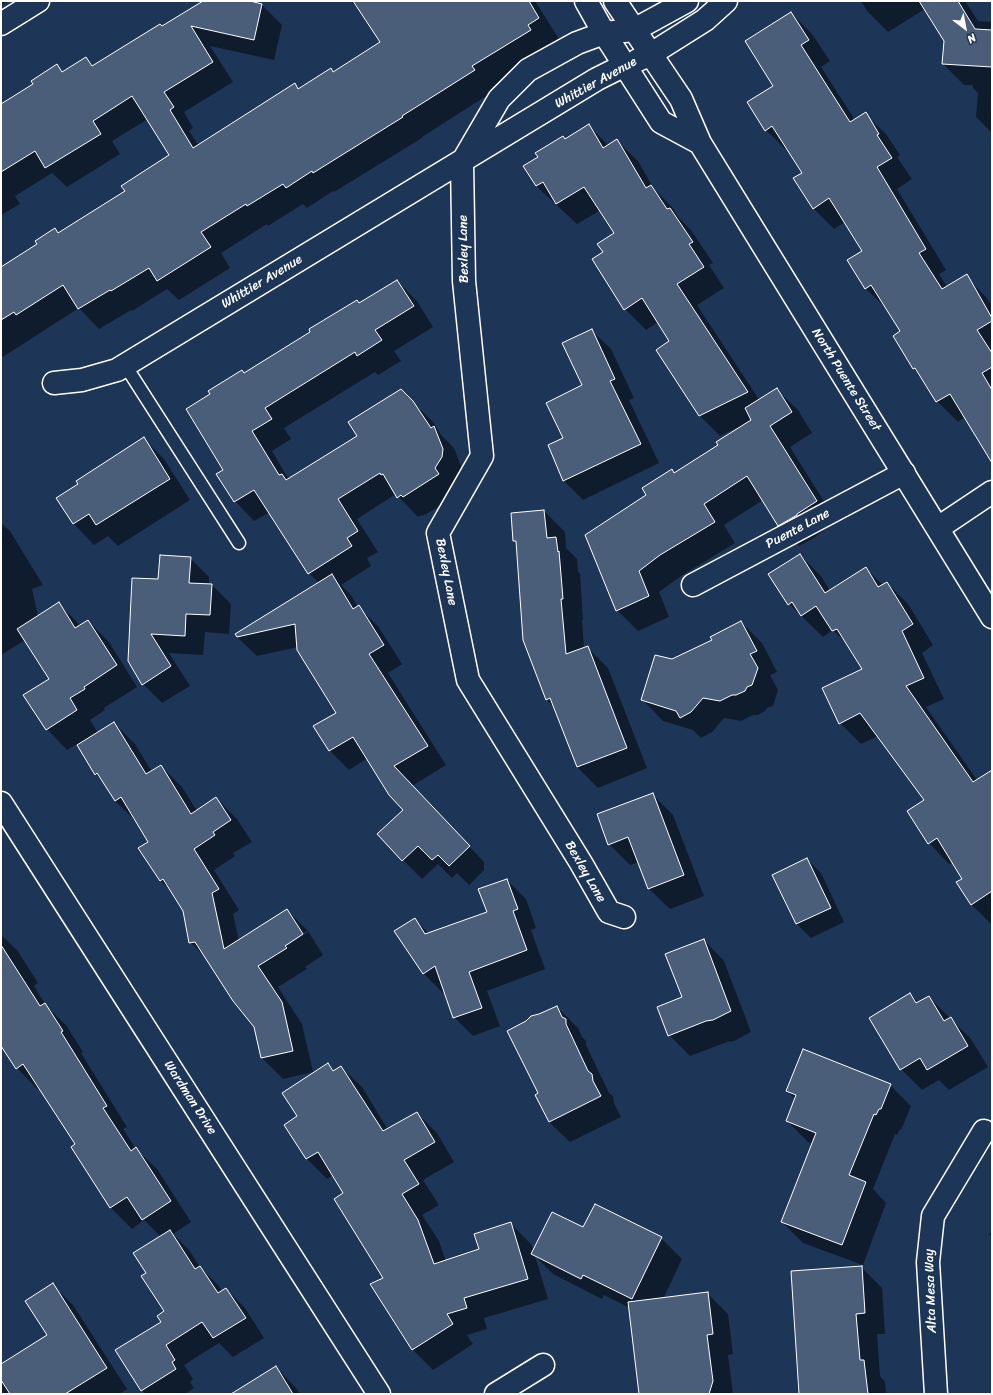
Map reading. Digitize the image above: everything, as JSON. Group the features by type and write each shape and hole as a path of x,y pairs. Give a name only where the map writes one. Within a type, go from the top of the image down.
{"street":[{"path":"1,24 38,1"},
{"name":"North Puente Street","path":"586,1 604,34 661,122 700,143"},
{"name":"North Puente Street","path":"615,1 681,99 700,143 992,617"},
{"name":"Whittier Avenue","path":"462,162 500,99 528,70 577,43 604,34 634,30 687,1"},
{"name":"Whittier Avenue","path":"54,384 82,380 117,370 597,79 624,65 651,54 705,20 726,1"},
{"name":"Bexley Lane","path":"462,162 464,281 482,456 438,533 468,680 581,863 609,912 624,917"},
{"name":"Puente Lane","path":"693,585 904,473"},
{"path":"938,528 992,492"},
{"name":"Wardman Drive","path":"1,803 379,1394"},
{"name":"Alta Mesa Way","path":"936,1394 928,1262 933,1216 984,1131"},
{"path":"496,1394 543,1365"}],"lane":[{"path":"125,365 239,543"}],"building":[{"path":"203,1 250,1 262,4 254,40 191,26 213,62 164,92 174,107 170,110 193,148 295,83 298,89 331,68 333,72 380,42 353,1 529,1 539,18 528,25 531,30 472,66 475,70 402,116 403,117 313,173 312,171 286,188 283,184 247,206 246,204 201,232 211,247 157,281 149,268 78,309 63,285 16,315 14,312 1,320 1,267 37,244 35,241 55,228 58,233 125,191 121,186 169,155 132,96 93,121 101,134 45,168 35,151 1,172 1,104 33,84 31,81 57,64 62,72 86,57 92,66 160,24 162,26"},
{"path":"919,1 958,1 975,29 992,30 992,67 942,64 944,41"},
{"path":"791,12 809,40 801,45 850,122 866,112 879,134 877,135 892,158 877,167 926,249 919,253 942,289 967,274 992,318 992,321 977,330 992,353 992,367 982,373 992,390 992,463 950,394 936,402 915,368 913,369 893,336 900,331 871,285 865,289 847,260 862,251 829,198 813,209 793,178 802,173 772,126 765,131 747,102 773,86 745,41"},
{"path":"589,124 603,148 617,139 646,188 651,185 667,209 670,208 693,242 689,244 704,267 677,284 748,392 699,416 656,350 669,341 642,298 624,310 592,259 603,252 597,244 614,233 584,187 556,204 543,182 536,186 523,166 538,157 535,153 563,136 565,139"},
{"path":"397,280 414,306 375,330 382,340 357,356 355,352 265,408 272,419 252,431 279,475 282,474 286,480 357,436 348,422 401,389 413,401 431,428 434,426 443,449 442,457 435,468 439,474 403,497 401,495 397,498 383,474 381,475 380,473 338,499 358,531 347,538 352,546 308,574 254,490 234,502 216,474 223,470 186,409 210,394 208,391 242,370 244,373 310,332 309,329 357,300 359,303"},
{"path":"592,329 615,379 610,381 641,444 563,481 548,445 563,438 546,403 582,385 562,343"},
{"path":"777,388 792,412 770,426 817,501 778,526 747,476 704,504 715,522 660,555 639,571 649,596 616,611 585,535 646,495 642,488 672,469 674,473 718,445 716,442 751,420 745,408"},
{"path":"144,437 170,479 96,525 89,514 73,524 56,498 78,484 76,481"},
{"path":"544,510 547,538 556,537 558,552 559,551 563,599 561,599 566,654 588,646 627,748 577,767 550,698 546,700 523,640 516,541 513,541 511,513"},
{"path":"800,554 825,593 866,567 878,587 887,582 913,624 902,631 924,678 906,686 973,782 992,770 992,891 971,905 956,882 962,879 937,838 928,844 907,811 924,800 860,713 839,724 822,688 862,669 837,629 832,631 816,606 801,616 792,602 788,605 768,574"},
{"path":"160,555 191,557 189,583 212,584 210,615 186,614 185,636 151,634 171,666 142,685 128,661 132,578 158,579"},
{"path":"332,574 353,609 359,605 384,645 369,654 428,746 394,766 470,846 449,866 438,855 432,860 418,846 402,861 377,834 403,810 389,795 353,737 329,751 313,726 336,713 297,650 295,624 237,637 235,634"},
{"path":"59,602 75,628 88,620 117,665 84,687 85,689 70,698 77,710 46,730 23,695 49,679 17,629"},
{"path":"741,621 757,651 750,654 758,668 752,685 747,687 745,691 720,701 703,698 691,712 680,718 676,711 641,700 655,655 672,659 712,640 710,637"},
{"path":"114,722 146,774 161,765 191,814 216,797 231,820 213,832 215,835 194,849 219,889 212,893 224,949 287,909 303,934 285,946 287,948 258,966 282,1002 293,1051 261,1058 254,1027 233,1001 195,942 189,943 183,911 163,879 160,881 138,848 148,842 121,797 115,801 97,773 95,775 77,745"},
{"path":"653,793 684,875 648,889 628,837 608,845 597,814"},
{"path":"807,858 831,908 796,924 772,875"},
{"path":"507,879 518,909 513,911 527,950 469,972 482,1008 453,1018 435,966 423,974 394,931 415,918 425,934 487,912 478,889"},
{"path":"704,939 731,1011 713,1020 706,1021 668,1036 657,1007 682,997 665,954"},
{"path":"1,945 40,1006 45,1003 63,1031 61,1032 107,1106 103,1108 131,1151 136,1147 171,1201 142,1220 127,1197 110,1208 71,1147 75,1144 23,1064 16,1069 1,1046"},
{"path":"910,993 916,1003 929,996 944,1021 951,1017 968,1046 927,1070 920,1058 900,1070 869,1018"},
{"path":"557,1006 562,1017 566,1019 566,1024 588,1071 592,1074 593,1081 601,1096 549,1122 535,1095 538,1093 507,1031 526,1021 531,1016"},
{"path":"803,1049 891,1084 881,1109 879,1109 876,1115 874,1114 849,1175 866,1182 842,1245 781,1222 816,1133 786,1121 796,1095 786,1091"},
{"path":"328,1063 333,1071 341,1066 383,1131 417,1112 435,1142 404,1160 419,1184 402,1194 418,1220 434,1264 479,1249 474,1234 511,1222 528,1279 464,1298 467,1308 447,1314 453,1324 412,1350 370,1284 383,1278 334,1199 343,1193 318,1152 306,1159 284,1125 297,1116 282,1093"},
{"path":"595,1204 662,1237 632,1299 583,1275 581,1279 531,1254 552,1212 583,1227"},
{"path":"170,1230 195,1269 200,1266 218,1293 226,1288 246,1318 213,1338 202,1322 166,1345 175,1360 172,1362 176,1369 141,1391 115,1350 161,1322 157,1316 164,1311 141,1276 146,1273 133,1253"},
{"path":"862,1266 865,1313 856,1314 860,1360 864,1360 868,1394 799,1394 791,1271"},
{"path":"53,1283 107,1368 65,1394 10,1394 1,1380 1,1364 47,1335 25,1301"},
{"path":"708,1292 713,1334 707,1335 713,1381 709,1394 639,1394 628,1302"},
{"path":"276,1366 293,1394 231,1394"}]}
